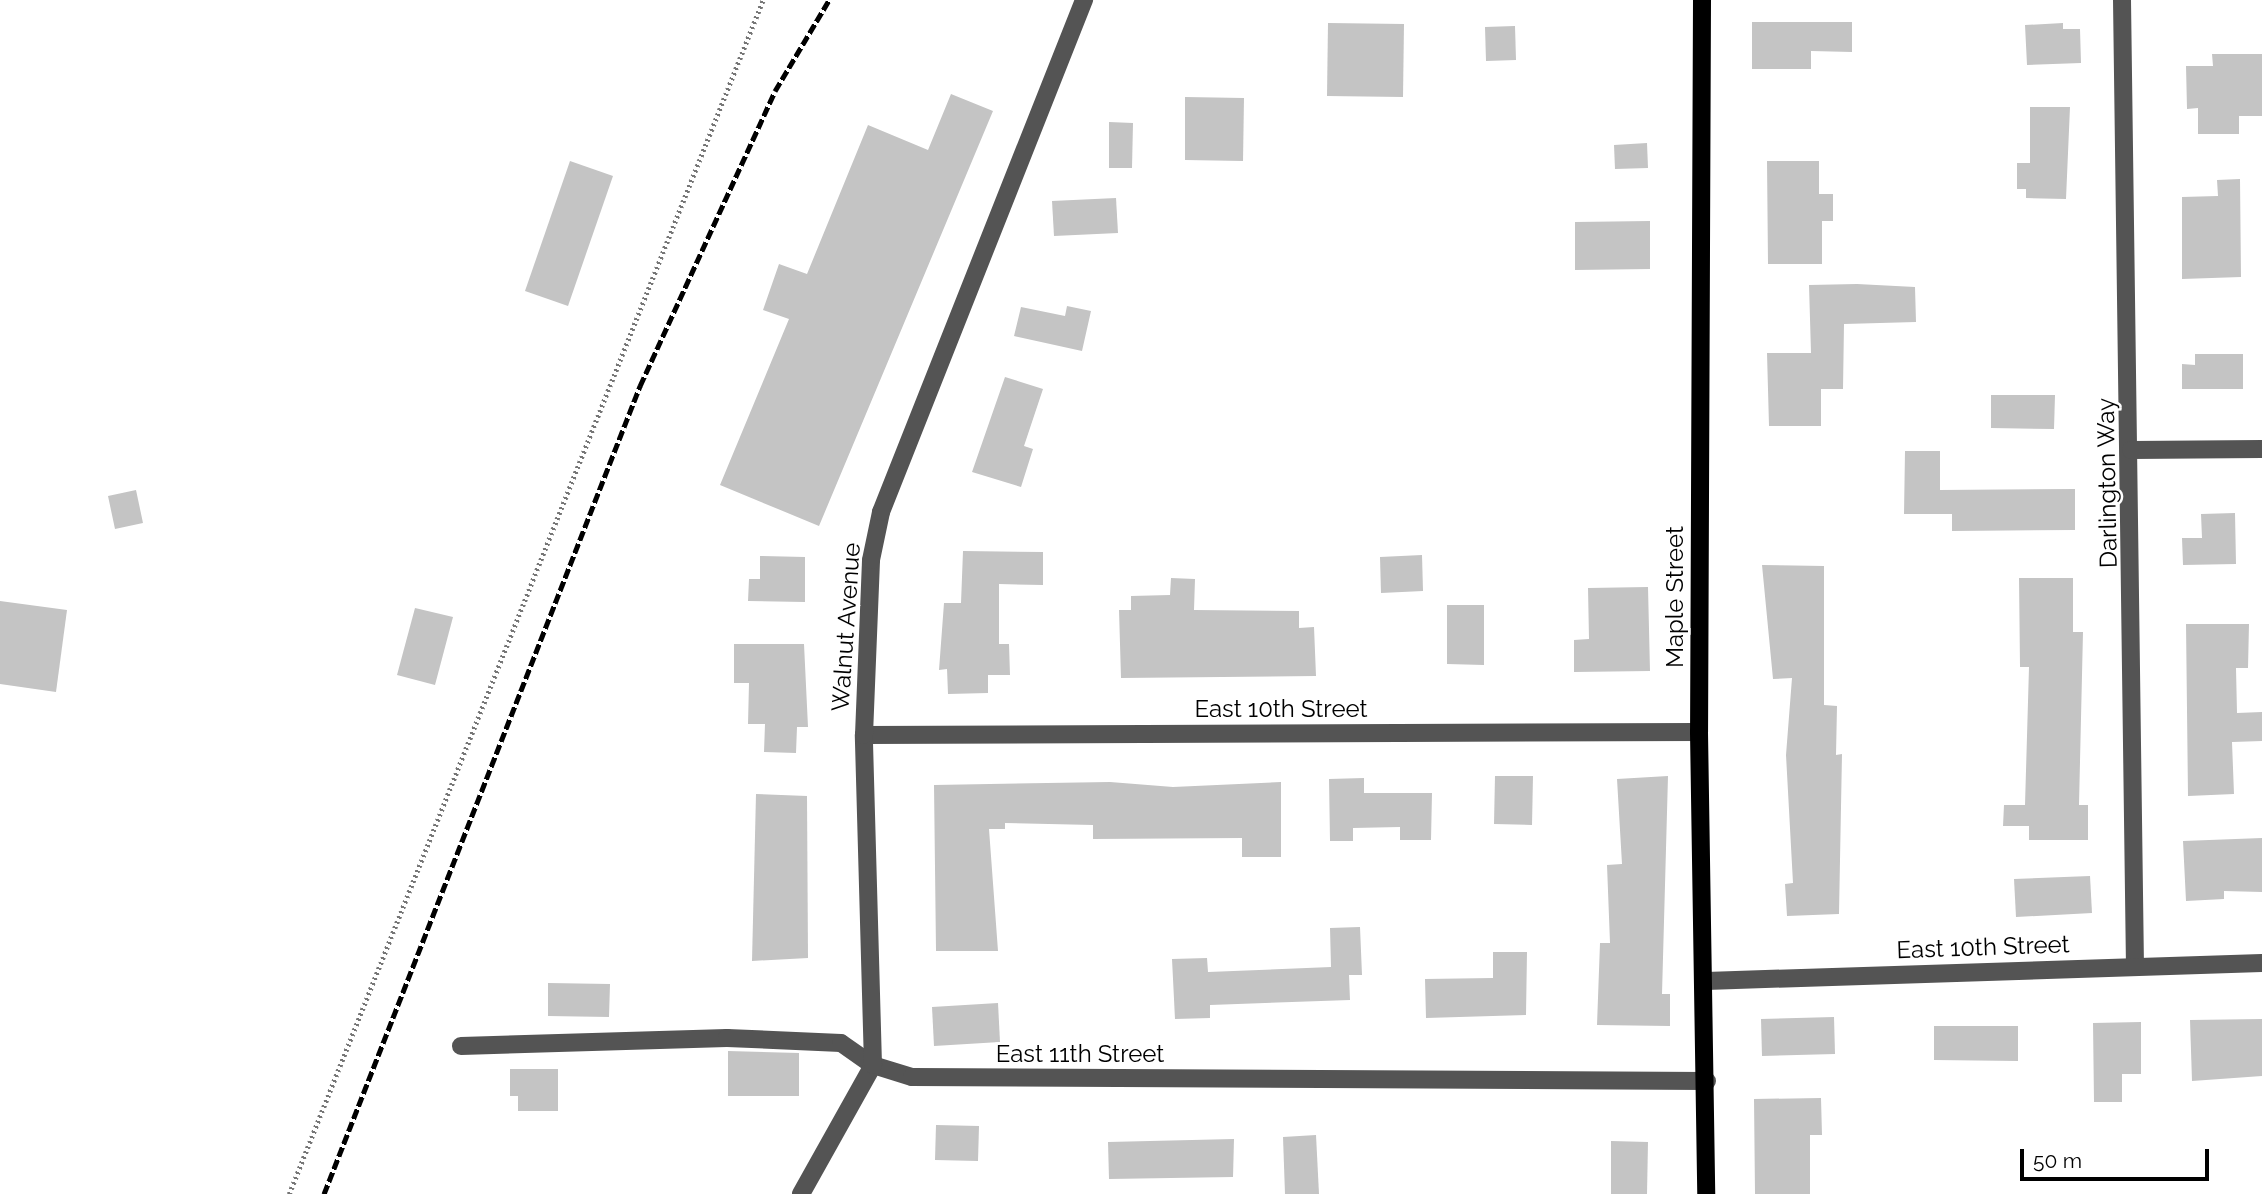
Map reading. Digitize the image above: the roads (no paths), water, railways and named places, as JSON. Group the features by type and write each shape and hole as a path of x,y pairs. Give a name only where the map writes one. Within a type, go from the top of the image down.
{"main road":[{"name":"Maple Street","path":"1702,0 1699,732 1706,981 1706,1194"}],"street":[{"name":"Walnut Avenue","path":"873,1065 864,735 872,559 881,512 1084,0"},
{"name":"Darlington Way","path":"2122,0 2132,450 2135,966"},
{"path":"2132,450 2262,449"},
{"name":"East 10th Street","path":"864,735 1699,732"},
{"name":"East 10th Street","path":"1706,981 2262,963"},
{"name":"East 11th Street","path":"461,1046 727,1038 828,1042 841,1043 873,1065 912,1077 1707,1081"},
{"path":"801,1194 873,1065"}],"railway":[{"path":"324,1194 640,386 775,91 829,0"}]}
